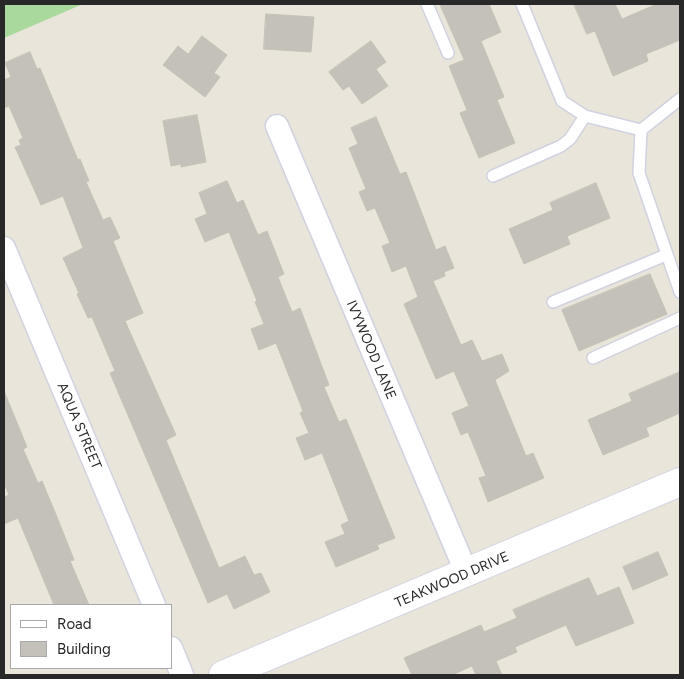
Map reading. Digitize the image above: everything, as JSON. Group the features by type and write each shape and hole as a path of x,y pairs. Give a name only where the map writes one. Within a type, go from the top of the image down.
{"street":[{"name":"IVYWOOD LANE","path":"277,126 467,574"},
{"name":"AQUA STREET","path":"4,248 154,604"},
{"name":"TEAKWOOD DRIVE","path":"223,675 467,574 680,482"},
{"path":"172,650 182,675"}],"lane":[{"path":"427,4 448,53"},
{"path":"522,4 562,101 585,116 641,130"},
{"path":"680,99 641,130 639,173 680,292"},
{"path":"493,176 561,146 570,139 585,116"},
{"path":"553,302 666,255"},
{"path":"593,358 680,318"}],"green space":[{"path":"4,4 83,4 4,38"}],"building":[{"path":"440,4 489,4 501,32 481,41 504,97 497,100 515,143 479,158 460,113 467,110 449,66 464,60"},
{"path":"574,4 615,4 622,19 657,4 680,4 680,40 646,54 648,61 613,76 595,31 587,34"},
{"path":"266,14 314,17 311,52 264,49"},
{"path":"202,36 227,55 214,73 220,77 205,97 163,65 178,46 188,54"},
{"path":"371,41 386,62 376,69 388,86 362,104 349,86 343,90 329,72"},
{"path":"30,52 37,69 40,68 78,160 80,159 89,181 86,182 103,220 110,217 120,238 113,241 143,313 125,321 176,435 166,440 219,568 245,556 254,575 261,573 270,592 234,609 227,594 208,603 110,373 115,371 92,317 88,318 77,294 79,293 63,258 83,248 63,196 41,205 15,147 21,145 19,140 23,138 9,106 4,108 4,80 11,77 5,63"},
{"path":"197,115 206,162 181,167 181,164 171,166 163,121"},
{"path":"376,117 400,174 406,172 436,250 445,246 454,268 444,272 445,276 433,281 461,345 472,340 482,361 502,354 509,371 495,380 526,456 533,453 544,478 488,502 479,478 486,476 468,432 461,435 452,413 469,406 454,371 436,379 404,304 418,297 406,266 392,272 382,246 390,243 375,208 367,211 359,192 366,189 349,148 358,144 351,128"},
{"path":"227,181 237,203 243,200 258,235 267,231 284,274 278,277 292,312 300,308 329,385 324,387 339,422 346,419 395,538 377,545 379,549 336,567 325,542 345,534 341,525 349,521 322,453 305,460 296,438 309,433 300,413 303,411 276,343 259,350 251,329 264,324 255,302 257,301 229,232 205,242 195,219 207,214 199,193"},
{"path":"596,183 610,218 567,236 570,244 524,264 509,229 553,210 550,203"},
{"path":"650,274 667,314 579,351 562,310"},
{"path":"680,372 680,413 646,428 649,436 603,455 588,420 632,401 629,394"},
{"path":"4,391 27,447 23,449 38,483 42,481 74,560 70,561 89,604 54,604 18,518 4,524 4,497 9,495 4,483"},
{"path":"658,552 668,575 633,590 623,567"},
{"path":"589,578 597,596 619,587 634,623 576,646 566,625 515,647 517,652 496,661 502,675 476,675 472,666 452,675 412,675 404,658 481,625 484,632 517,618 513,610"}]}
